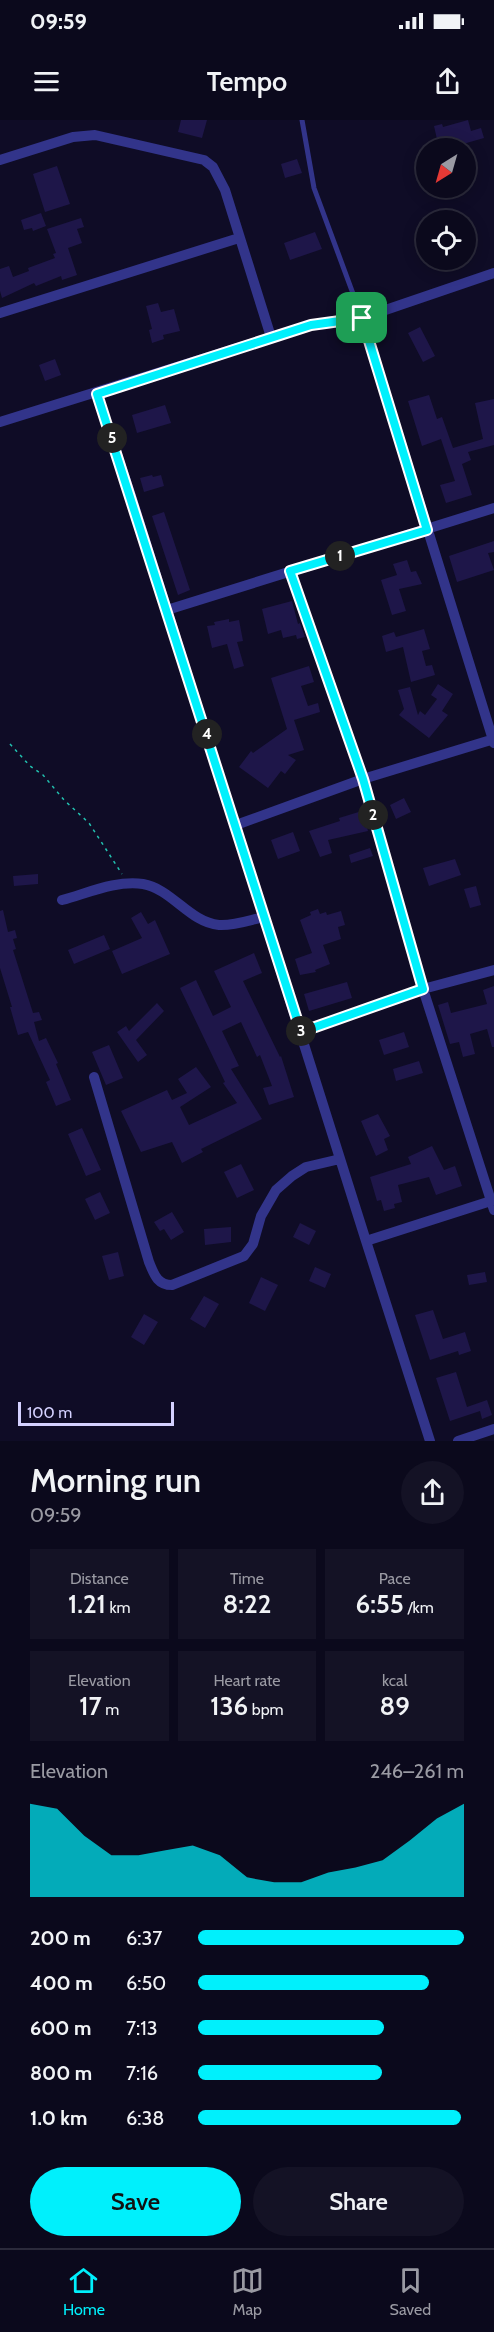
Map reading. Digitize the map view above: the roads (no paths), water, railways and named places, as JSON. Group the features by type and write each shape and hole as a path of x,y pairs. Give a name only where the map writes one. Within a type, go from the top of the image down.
{"street":[{"path":"0,160 73,137 95,135 204,160 213,166 220,177 271,337"},
{"path":"0,313 239,238"},
{"path":"0,422 97,394 311,325 362,318 494,273"},
{"path":"236,825 363,779 494,740 362,318"},
{"path":"97,394 236,825 430,1441"},
{"path":"167,610 494,508"},
{"path":"290,571 363,779 423,989 493,1204 366,1242"},
{"path":"62,900 116,885 142,884 156,888 197,916 218,925 264,917"},
{"path":"301,1032 423,989 494,970"},
{"path":"94,1077 149,1262 158,1280 164,1285 172,1285 244,1257 253,1244 261,1216 276,1191 291,1176 306,1167 340,1159"},
{"path":"458,1441 494,1429"}],"lane":[{"path":"302,120 314,188 362,318"}]}
